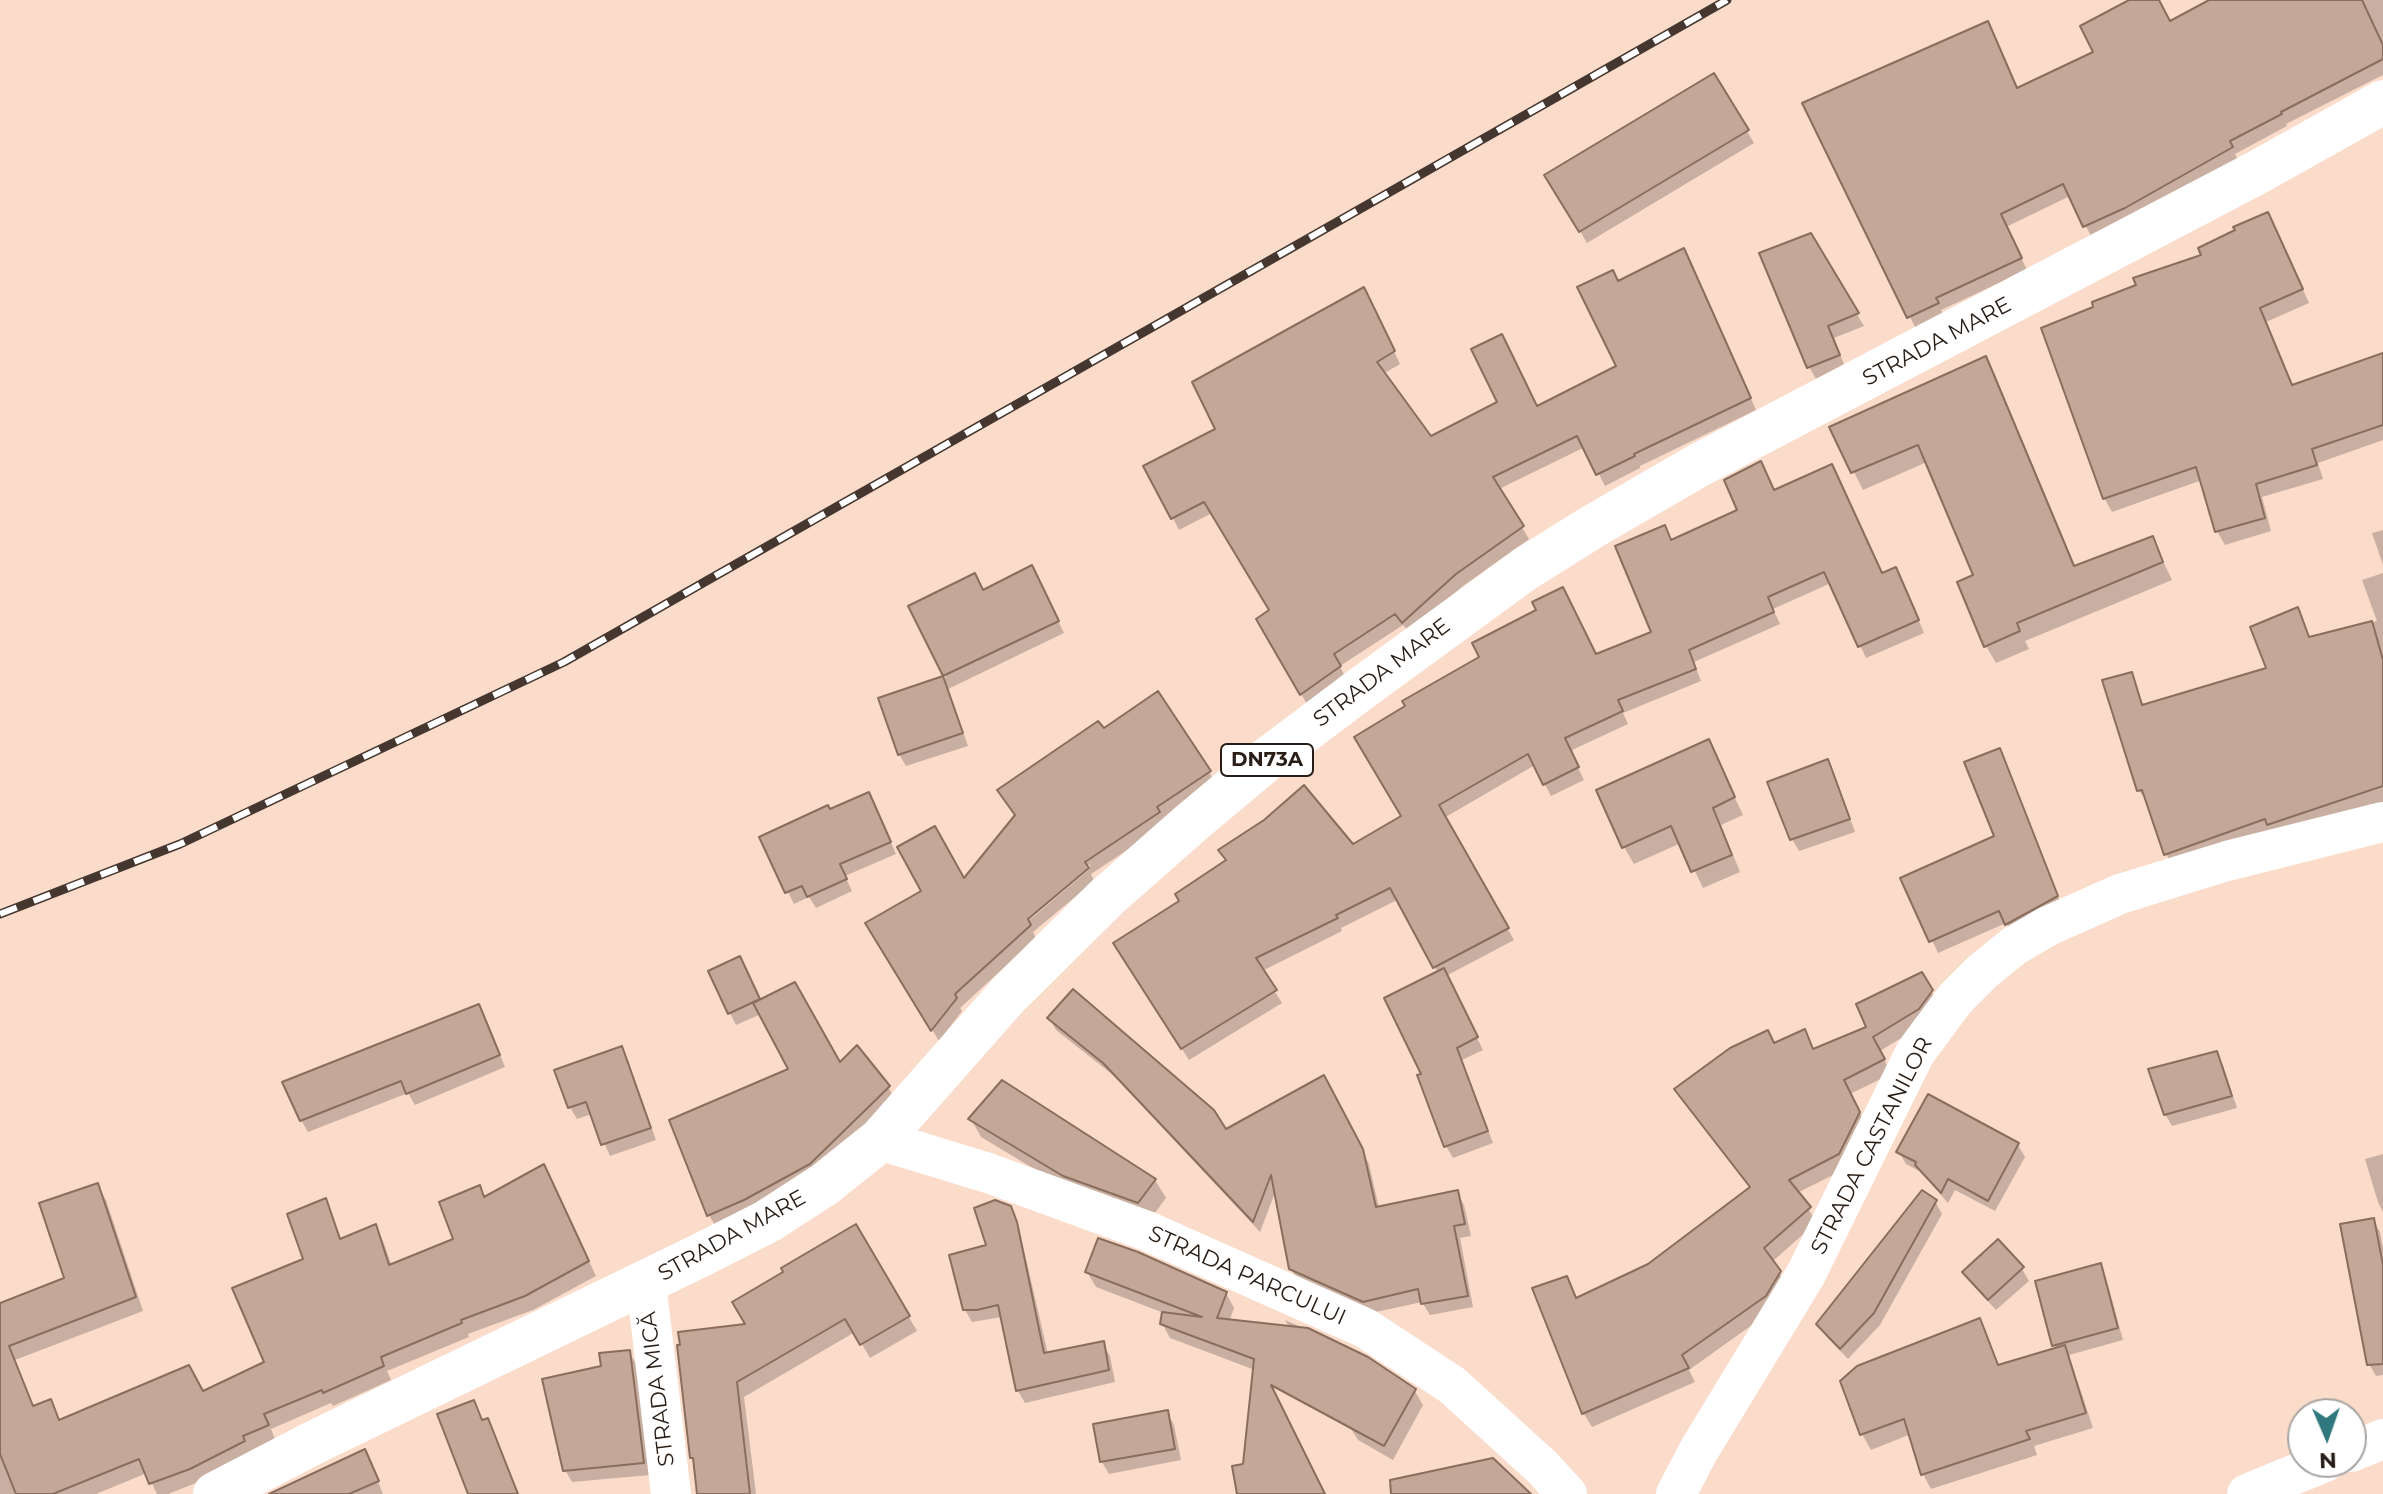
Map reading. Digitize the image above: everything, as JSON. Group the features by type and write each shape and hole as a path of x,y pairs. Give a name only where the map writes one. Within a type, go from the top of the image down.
{"main road":[{"name":"STRADA MARE","path":"215,1494 768,1221 825,1184 880,1140 1008,995 1107,897 1265,761 1525,569 1699,465 2258,172 2383,102"}],"street":[{"name":"STRADA CASTANILOR","path":"1676,1494 1699,1450 1806,1274 1915,1053 1955,999 1983,971 2014,946 2048,926 2120,894 2227,861 2383,822"},
{"name":"STRADA PARCULUI","path":"880,1140 988,1173 1147,1231 1365,1328 1452,1385 1567,1494"},
{"name":"STRADA MICĂ","path":"646,1283 671,1494"},
{"path":"2247,1494 2287,1478"}],"building":[{"path":"2129,0 2159,0 2170,21 2209,0 2362,0 2383,45 2383,59 2230,141 2233,147 2125,208 2083,227 2063,184 2001,214 2022,258 1936,298 1939,303 1907,318 1802,103 1988,21 2017,88 2093,52 2080,26"},
{"path":"1714,73 1749,130 1579,232 1544,175"},
{"path":"2268,212 2303,289 2260,308 2292,385 2383,353 2383,425 2312,449 2317,465 2256,484 2265,518 2215,532 2196,467 2103,499 2041,328 2093,307 2092,302 2136,285 2133,278 2201,255 2198,248 2235,230 2233,227"},
{"path":"1811,233 1859,313 1828,326 1840,355 1807,368 1759,253"},
{"path":"1684,248 1751,398 1596,475 1577,436 1493,477 1524,526 1456,574 1402,623 1395,614 1334,654 1341,666 1300,695 1256,619 1269,610 1204,502 1171,519 1143,466 1215,429 1192,382 1364,287 1395,351 1377,362 1431,436 1497,402 1471,349 1502,334 1537,406 1616,366 1577,287 1613,270 1618,281"},
{"path":"1986,356 2074,566 2153,536 2163,562 2017,623 2020,631 1984,647 1957,582 1973,575 1918,445 1851,473 1829,427"},
{"path":"1761,461 1774,490 1832,464 1882,573 1896,567 1919,620 1858,647 1824,572 1768,597 1774,612 1689,650 1696,669 1618,700 1623,711 1565,738 1579,767 1543,785 1528,754 1439,805 1509,928 1433,968 1390,888 1336,915 1338,918 1256,958 1277,990 1181,1049 1113,943 1179,901 1175,894 1226,860 1218,850 1264,820 1304,785 1353,844 1401,816 1354,737 1405,706 1402,701 1479,657 1472,643 1536,610 1532,602 1563,587 1596,654 1651,632 1615,546 1665,525 1671,540 1737,510 1724,480"},
{"path":"1032,565 1059,621 943,676 908,606 975,573 983,590"},
{"path":"2298,607 2309,637 2372,621 2383,660 2383,786 2267,825 2265,819 2164,855 2142,790 2137,791 2102,680 2132,672 2142,705 2266,668 2250,627"},
{"path":"943,676 963,733 898,755 878,698"},
{"path":"1158,691 1211,771 1157,807 1160,812 1085,862 1089,868 1028,919 1031,925 955,994 957,998 931,1031 865,923 921,891 897,847 935,826 964,878 1015,815 997,790 1098,721 1104,728"},
{"path":"1709,739 1735,797 1713,808 1732,855 1691,872 1671,826 1622,848 1596,790"},
{"path":"2000,748 2058,896 2005,925 1999,911 1929,942 1900,878 1994,836 1964,762"},
{"path":"1828,759 1850,819 1790,840 1767,782"},
{"path":"869,792 891,842 840,864 847,879 807,897 802,886 785,893 759,837 828,805 830,809"},
{"path":"740,956 760,999 728,1014 708,971"},
{"path":"1444,968 1478,1037 1457,1048 1488,1131 1444,1147 1417,1075 1421,1074 1384,998"},
{"path":"1922,972 1933,990 1919,1009 1873,1037 1885,1059 1844,1080 1860,1112 1839,1154 1789,1180 1811,1207 1764,1248 1781,1271 1766,1296 1682,1355 1689,1368 1582,1414 1532,1288 1567,1276 1576,1298 1648,1264 1750,1187 1674,1089 1730,1048 1768,1030 1774,1043 1805,1029 1813,1049 1866,1027 1856,1004"},
{"path":"795,982 840,1062 857,1045 890,1086 810,1164 707,1216 669,1120 788,1069 753,1003"},
{"path":"1073,989 1214,1110 1226,1129 1324,1075 1363,1149 1376,1207 1458,1190 1465,1224 1454,1226 1468,1296 1421,1304 1418,1289 1363,1302 1289,1269 1271,1175 1253,1222 1103,1063 1047,1018"},
{"path":"479,1004 500,1055 406,1094 401,1081 300,1121 282,1082"},
{"path":"622,1046 651,1128 601,1145 586,1102 568,1108 554,1070"},
{"path":"2217,1051 2232,1096 2164,1115 2148,1069"},
{"path":"1002,1080 1156,1179 1138,1203 1063,1176 968,1119"},
{"path":"1928,1094 2019,1143 1988,1201 1948,1179 1941,1193 1915,1165 1916,1162 1896,1152"},
{"path":"544,1164 589,1261 525,1296 461,1320 462,1323 381,1357 384,1366 323,1393 322,1390 264,1414 269,1425 243,1436 245,1441 190,1469 149,1484 139,1459 53,1494 16,1494 0,1454 0,1303 64,1278 39,1203 98,1183 136,1297 9,1346 33,1406 51,1399 59,1420 189,1365 203,1391 264,1362 232,1288 303,1259 287,1214 326,1198 340,1239 376,1224 389,1265 453,1239 439,1202 480,1185 484,1197"},
{"path":"1922,1190 1937,1200 1874,1313 1840,1349 1816,1324"},
{"path":"995,1200 1011,1206 1017,1222 1044,1353 1104,1341 1109,1370 1016,1391 998,1305 963,1310 949,1255 986,1245 974,1208"},
{"path":"2374,1218 2383,1265 2383,1364 2367,1365 2340,1224"},
{"path":"856,1224 910,1316 860,1345 845,1319 737,1382 750,1494 697,1494 693,1458 690,1458 678,1332 745,1324 732,1302 783,1272 781,1268"},
{"path":"1098,1238 1138,1252 1227,1292 1217,1318 1308,1328 1368,1357 1416,1389 1384,1446 1271,1385 1325,1494 1237,1494 1232,1466 1243,1464 1254,1359 1160,1324 1162,1312 1202,1317 1085,1272"},
{"path":"1998,1239 2024,1267 1988,1300 1962,1272"},
{"path":"2101,1263 2118,1328 2052,1346 2035,1281"},
{"path":"1980,1318 1998,1365 2065,1345 2086,1413 2026,1431 2030,1439 1921,1475 1904,1419 1860,1435 1840,1381 1857,1366"},
{"path":"630,1350 644,1463 563,1471 542,1379 601,1366 599,1353"},
{"path":"474,1400 482,1420 488,1418 518,1494 468,1494 437,1414"},
{"path":"1168,1410 1175,1449 1100,1462 1093,1424"},
{"path":"365,1449 379,1481 349,1494 269,1494"},
{"path":"1493,1458 1531,1494 1391,1494 1390,1480"}],"railway":[{"path":"0,914 180,844 564,662 1727,0"}]}
